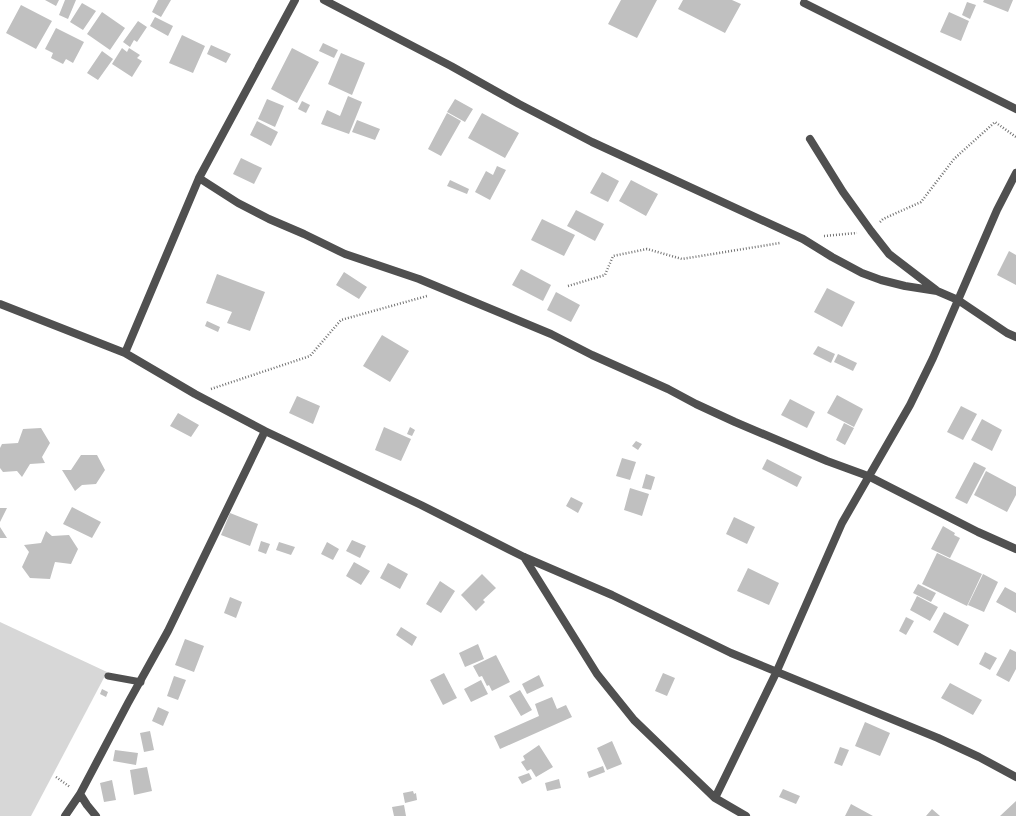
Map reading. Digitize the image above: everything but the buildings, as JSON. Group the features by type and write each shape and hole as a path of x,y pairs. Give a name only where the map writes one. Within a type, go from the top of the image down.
{"street":[{"path":"125,353 199,178 295,0"},
{"path":"324,0 592,142 803,239 862,273 881,280 905,286 937,291 958,300 1007,333 1016,337"},
{"path":"804,3 1016,109"},
{"path":"810,139 843,192 889,254 937,291"},
{"path":"715,798 776,673 842,523 910,405 933,358 997,210 1016,173"},
{"path":"199,178 238,203 345,254 419,279 551,334 734,422 827,461 868,476 978,532 1016,549"},
{"path":"0,304 125,353 196,394 265,430 422,505 524,557 612,595 704,641 776,673 938,738 979,757 1016,777"},
{"path":"65,816 80,794 168,631 265,430"},
{"path":"524,557 597,674 634,720 715,798 746,816"},
{"path":"80,794 96,816"}],"lane":[{"path":"108,676 141,682"}],"path":[{"path":"196,394 310,356 341,320 446,291"}],"shaded area":[{"path":"0,622 107,672 31,816 0,816"}]}
